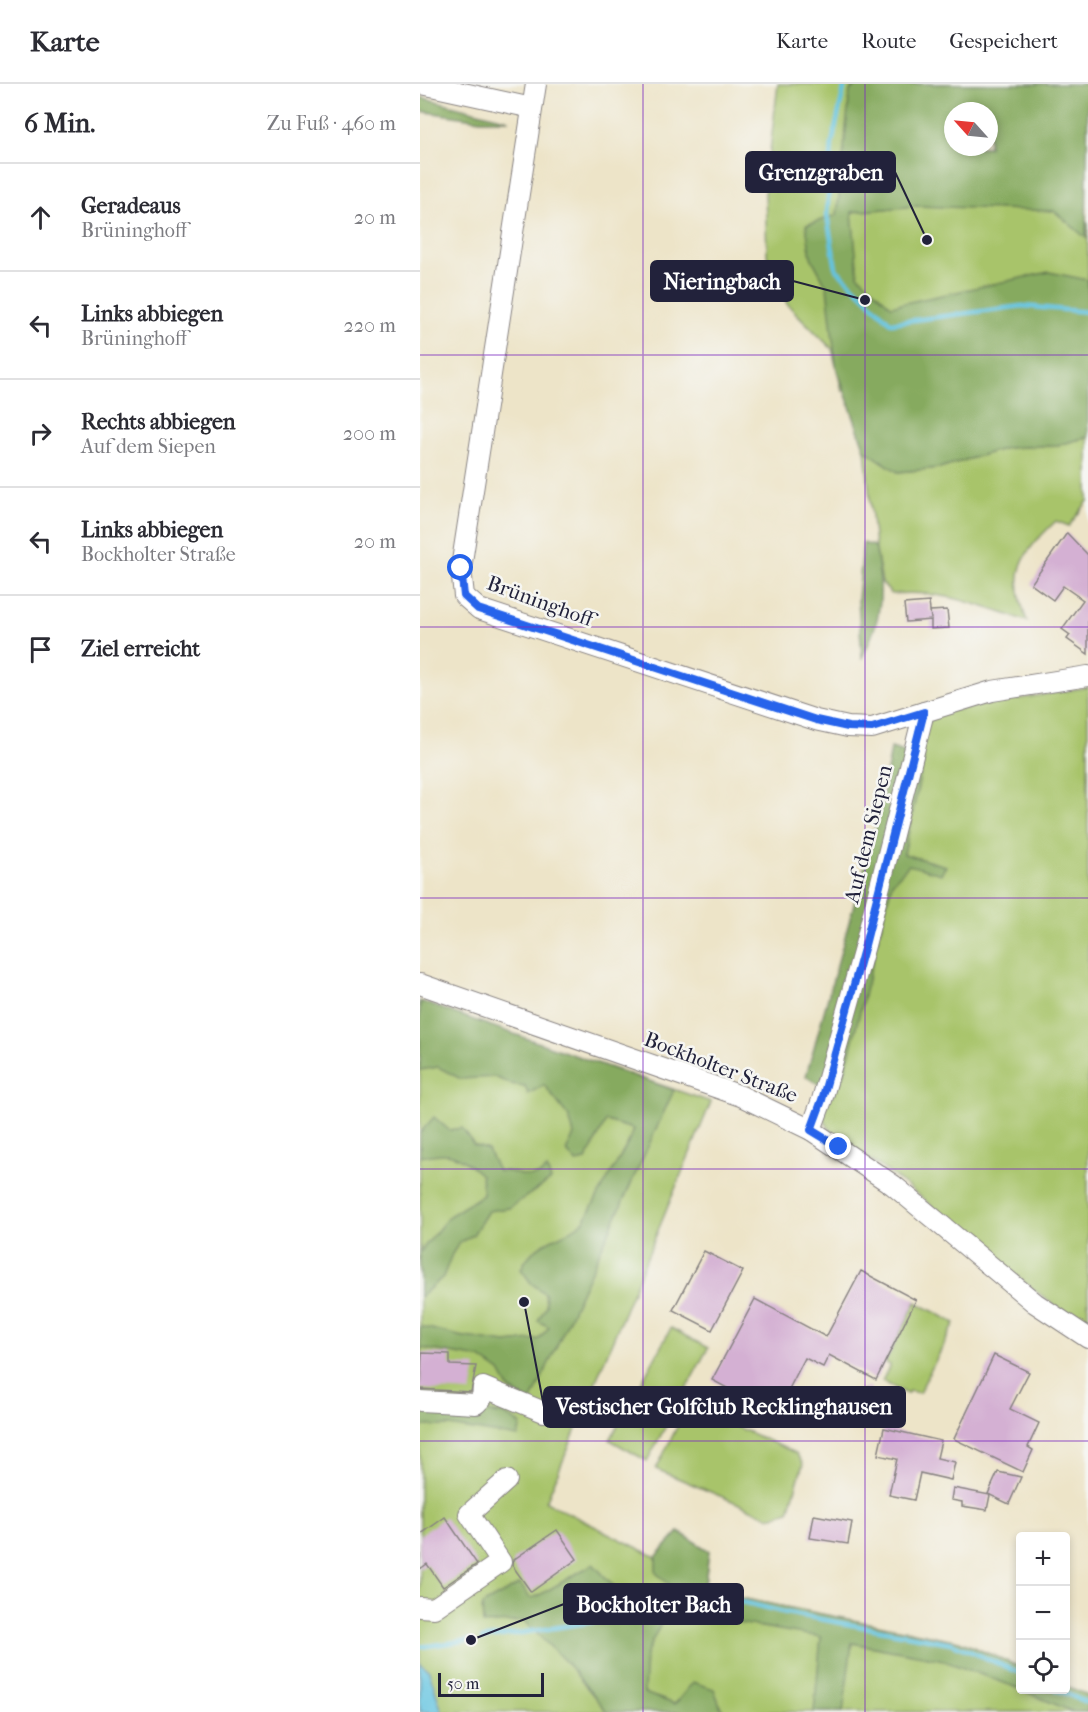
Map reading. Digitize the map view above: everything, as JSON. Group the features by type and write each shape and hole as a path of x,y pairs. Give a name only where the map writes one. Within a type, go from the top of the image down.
{"street":[{"path":"422,84 532,108"},
{"name":"Brüninghoff","path":"536,84 461,568 464,596 478,609 816,720 848,727 872,728 924,712"},
{"path":"924,712 992,691 1088,676"},
{"name":"Auf dem Siepen","path":"811,1130 822,1100 856,978 924,712"},
{"name":"Bockholter Straße","path":"420,984 741,1096 811,1130 893,1185 1035,1303 1088,1338"},
{"path":"420,1401 476,1404 482,1398 483,1387 543,1412"},
{"path":"420,1607 434,1608 501,1562 470,1514 507,1480"}],"green space":[{"path":"778,84 986,84 1088,224 1088,342 928,383 842,391 832,349 787,304 767,255 765,192"},
{"path":"860,84 1088,84 1086,238 1054,211 917,206 852,212 858,275 891,306 1049,272 1088,280 1088,437 1058,445 1006,448 939,468 898,472 865,450 836,366 827,287 811,257 806,225 837,215 850,90"},
{"path":"420,97 509,120 480,120 420,111"},
{"path":"1088,437 1088,501 1069,526 1056,521 1034,544 1021,565 1019,589 1027,621 944,596 891,594 882,583 875,546 865,450 898,472 939,468 1006,448 1058,445"},
{"path":"863,543 875,546 880,576 880,604 874,630 862,658 858,600"},
{"path":"1088,687 1088,1327 1035,1290 911,1189 841,1140 833,1133 823,1117 924,728 936,713"},
{"path":"891,748 924,758 904,854 946,866 941,874 909,865 892,883 844,1076 833,1094 806,1076 880,811"},
{"path":"420,1001 674,1090 531,1402 510,1390 500,1372 480,1358 421,1348 420,1357 420,1326 459,1336 506,1343 539,1339 549,1327 538,1321 546,1306 545,1294 531,1283 521,1269 541,1245 584,1221 628,1143 633,1129 606,1121 586,1160 576,1162 566,1151 574,1135 569,1117 544,1085 528,1094 525,1086 510,1084 495,1077 461,1079 438,1067 420,1070"},
{"path":"420,1003 711,1102 546,1502 656,1557 679,1532 709,1551 704,1591 959,1641 1016,1665 1016,1694 1070,1694 1070,1688 1088,1695 1088,1712 420,1712"},
{"path":"434,1117 449,1130 462,1128 474,1145 488,1150 498,1171 536,1176 547,1169 551,1180 509,1208 488,1211 473,1235 459,1243 443,1277 420,1297 420,1252 449,1216 483,1195 481,1175 466,1162 447,1154 420,1157 420,1133"},
{"path":"916,1302 955,1323 919,1393 909,1391 907,1394 882,1381 890,1365 885,1362"},
{"path":"671,1328 708,1348 647,1461 610,1440"},
{"path":"688,1405 796,1453 803,1464 789,1511 770,1517 656,1469"},
{"path":"420,1407 503,1414 521,1424 518,1437 449,1426 420,1426"},
{"path":"679,1532 709,1551 704,1591 959,1641 1016,1665 1016,1688 939,1659 852,1643 843,1712 814,1712 821,1637 697,1616 664,1617 646,1654 644,1693 675,1704 693,1682 714,1689 721,1708 727,1712 607,1712 566,1662 524,1621 483,1624 482,1605 520,1584 530,1598 538,1596 593,1564 629,1602 655,1603 672,1592 673,1588 656,1573 656,1557"},
{"path":"1070,1688 1088,1695 1088,1712 1073,1712 1031,1694 1070,1694"}],"water":[{"path":"420,1663 429,1671 442,1712 420,1712"}],"building":[{"path":"1067,533 1088,555 1088,654 1067,639 1070,635 1062,629 1083,600 1063,586 1053,600 1031,584"},
{"path":"929,602 930,611 947,610 949,628 931,629 931,620 906,622 904,604"},
{"path":"704,1251 743,1271 712,1330 673,1310"},
{"path":"861,1271 916,1300 876,1380 829,1355 823,1367 805,1358 776,1414 712,1380 755,1299 826,1337"},
{"path":"422,1353 450,1354 450,1365 476,1366 471,1392 420,1389"},
{"path":"994,1355 1029,1372 1010,1409 1039,1423 1028,1447 1033,1450 1023,1472 954,1439"},
{"path":"869,1386 878,1402 878,1410 873,1418 859,1421 853,1417 849,1401 853,1394"},
{"path":"884,1428 941,1441 937,1458 955,1462 951,1480 920,1473 914,1500 889,1495 897,1459 878,1455"},
{"path":"998,1472 1021,1477 1009,1504 988,1494"},
{"path":"953,1488 990,1495 987,1510 962,1506 962,1502 951,1500"},
{"path":"814,1515 852,1522 848,1544 810,1538"},
{"path":"445,1517 477,1564 443,1587 427,1564 420,1569 420,1535"},
{"path":"557,1530 577,1559 531,1592 512,1565 513,1560"}],"waterway":[{"path":"845,84 832,143 827,215 836,269 891,323 1022,306 1088,312"},
{"path":"482,1639 657,1612 701,1592 787,1613 951,1643 1016,1671"},
{"path":"420,1647 471,1640"},
{"path":"1067,1694 1088,1703"}],"place":[{"name":"Grenzgraben","path":"927,240"},
{"name":"Nieringbach","path":"865,300"},
{"name":"Vestischer Golfclub Recklinghausen","path":"524,1302"},
{"name":"Bockholter Bach","path":"471,1640"}],"route":[{"path":"461,568 464,596 478,609 816,720 848,727 872,728 924,712 865,945 822,1100 811,1130 839,1147"}]}
